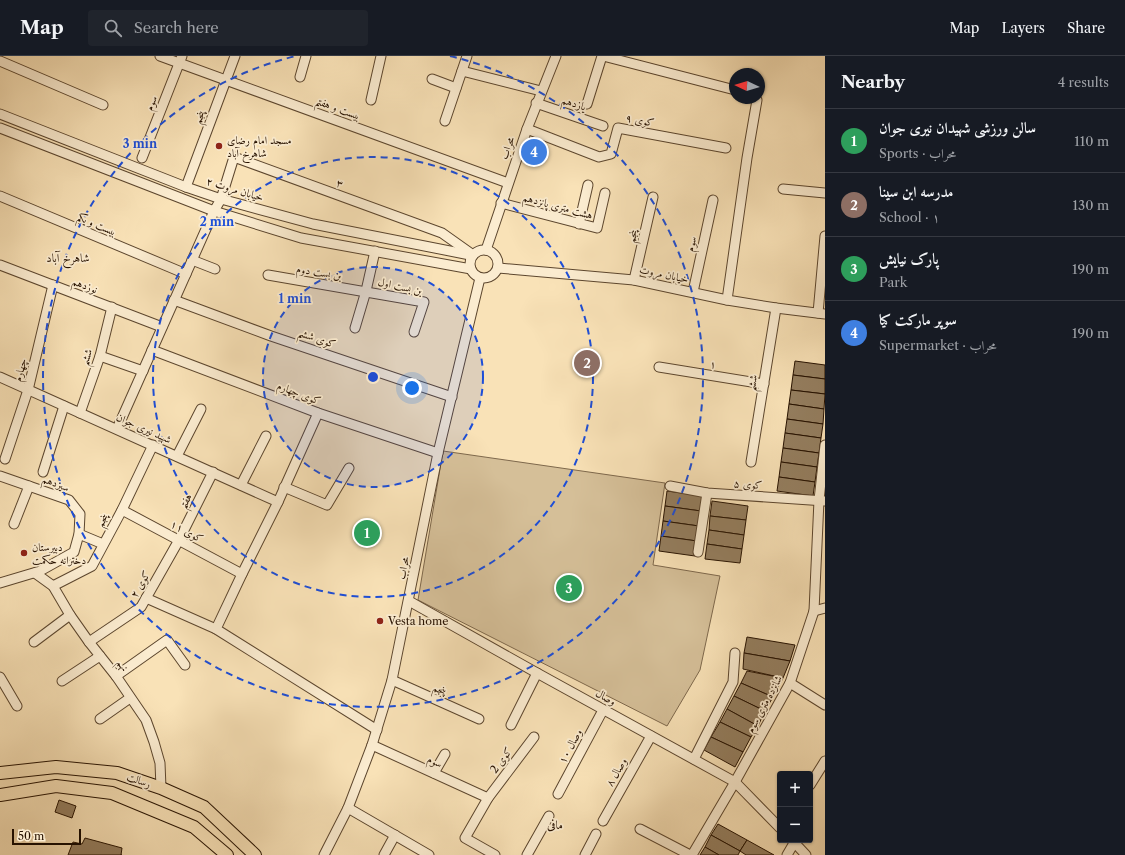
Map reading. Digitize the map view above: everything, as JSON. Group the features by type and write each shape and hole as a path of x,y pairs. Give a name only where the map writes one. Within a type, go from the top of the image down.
{"main road":[{"name":"رسالت","path":"0,773 56,767 117,772 161,788 204,807 255,855"},
{"name":"رسالت","path":"0,795 56,786 112,793 194,827 227,855"},
{"path":"194,827 204,807"}],"street":[{"name":"بیست و هفتم","path":"160,56 181,60 226,80 508,183"},
{"name":"پنجم","path":"186,187 235,56"},
{"path":"300,77 306,56"},
{"path":"371,100 381,56"},
{"path":"445,121 467,56"},
{"name":"محراب","path":"486,250 536,103 556,56"},
{"path":"587,104 603,56 729,88"},
{"name":"سوم","path":"142,158 181,60"},
{"path":"0,61 103,105"},
{"path":"462,71 541,91"},
{"path":"432,79 456,88"},
{"name":"یازدهم","path":"536,103 603,126"},
{"path":"727,300 747,158 756,104"},
{"name":"خیابان مروت ۲","path":"0,114 186,187 220,198 313,224 473,255"},
{"path":"0,128 214,211 301,238 470,269 480,278 493,275 498,268 497,258 494,254 486,250 481,250 473,255 470,269"},
{"name":"کوی ۹","path":"527,128 599,157 611,154 618,128 726,148"},
{"name":"۳","path":"220,198 234,157 442,233 473,255"},
{"path":"579,224 588,185"},
{"path":"783,189 825,193"},
{"name":"هشت متری پانزدهم","path":"501,203 597,228 604,193"},
{"name":"بیست و یکم","path":"0,196 186,274"},
{"name":"پنجم","path":"634,280 653,197"},
{"path":"117,429 220,198"},
{"name":"سوم","path":"693,292 713,200"},
{"path":"821,314 825,236"},
{"path":"355,328 366,292 375,251"},
{"path":"192,260 215,269"},
{"name":"نوزدهم","path":"0,265 162,327"},
{"name":"خیابان مروت","path":"498,268 634,280 727,300 821,314"},
{"name":"بن بست دوم","path":"268,276 366,292"},
{"name":"محراب","path":"324,855 348,808 372,745 392,680 438,453 480,278"},
{"name":"چهارم","path":"5,459 28,390 54,285"},
{"name":"بن بست اول","path":"366,292 424,302 414,332"},
{"name":"کوی ششم","path":"174,300 271,336 452,397"},
{"name":"ششم","path":"80,413 100,356 112,307"},
{"name":"ششم","path":"752,462 776,308"},
{"name":"کوی چهارم","path":"152,350 318,413 438,453"},
{"path":"100,356 143,371"},
{"name":"۱","path":"659,368 764,384"},
{"name":"شهید نیری جوان","path":"0,377 278,502"},
{"path":"42,472 64,406"},
{"path":"177,456 201,409"},
{"path":"216,629 278,502 318,413"},
{"path":"241,485 266,436"},
{"name":"پنجم","path":"53,586 92,566 122,510 152,445"},
{"name":"شانزده متری سوم","path":"691,855 735,782 790,683 814,611 825,445"},
{"path":"284,487 326,505 349,468"},
{"name":"هفتم","path":"179,540 213,472"},
{"name":"سیزدهم","path":"0,476 69,500 80,514 79,534 74,552 60,561 34,573 0,583"},
{"path":"14,524 29,486"},
{"name":"کوی ۵","path":"670,486 707,493 822,501"},
{"path":"698,552 707,493"},
{"name":"کوی ۱۱","path":"122,510 242,574"},
{"path":"79,534 103,544"},
{"name":"کوی ۲","path":"89,642 141,607 179,540"},
{"name":"نهم","path":"34,573 53,586 70,615 116,676 146,720 160,763 161,788"},
{"path":"146,598 216,629 377,730"},
{"name":"وصال","path":"409,601 537,674 735,782 777,825"},
{"path":"814,611 825,608"},
{"path":"34,642 70,615"},
{"path":"116,676 167,640 185,665"},
{"path":"694,759 733,682 735,653"},
{"path":"62,681 100,656"},
{"path":"511,725 537,674"},
{"path":"0,677 18,706"},
{"name":"پنجم","path":"392,680 479,719"},
{"path":"790,683 825,705"},
{"path":"100,719 130,698"},
{"name":"وصال ۱۰","path":"558,794 603,710"},
{"name":"وصال ۸","path":"603,821 651,736"},
{"name":"کوی 2","path":"495,855 465,838 488,798 534,737"},
{"name":"سوم","path":"372,745 488,798"},
{"path":"434,773 445,754"},
{"path":"813,780 825,761"},
{"path":"348,808 429,855"},
{"path":"528,855 549,816"},
{"path":"640,829 691,855"},
{"path":"585,855 596,834"},
{"path":"384,855 395,835"},
{"path":"787,855 792,843"},
{"path":"795,843 806,855"}],"shaded area":[{"path":"443,451 665,483 653,565 720,576 700,670 667,726 418,600"}],"building":[{"path":"795,361 825,365 825,379 793,375"},
{"path":"793,375 825,379 825,394 791,390"},
{"path":"791,390 825,394 824,409 789,404"},
{"path":"789,404 824,409 823,424 787,419"},
{"path":"787,419 823,424 821,438 785,433"},
{"path":"785,433 821,438 819,453 783,448"},
{"path":"783,448 819,453 817,467 781,462"},
{"path":"781,462 817,467 815,482 779,477"},
{"path":"779,477 815,482 813,496 777,491"},
{"path":"667,491 703,496 701,511 665,506"},
{"path":"712,501 748,506 746,520 710,516"},
{"path":"665,506 701,511 699,526 663,521"},
{"path":"710,516 746,520 744,535 709,530"},
{"path":"663,521 699,526 697,541 661,536"},
{"path":"709,530 744,535 742,549 707,544"},
{"path":"661,536 697,541 695,556 659,551"},
{"path":"707,544 742,549 740,563 705,559"},
{"path":"747,637 795,645 790,661 744,653"},
{"path":"744,653 790,661 783,678 743,669"},
{"path":"747,671 783,678 773,697 741,683"},
{"path":"741,683 773,697 765,711 734,696"},
{"path":"734,696 765,711 758,726 727,709"},
{"path":"727,709 758,726 751,737 720,722"},
{"path":"720,722 751,737 743,752 711,737"},
{"path":"711,737 743,752 735,767 704,750"},
{"path":"59,800 76,806 72,818 55,812"},
{"path":"718,824 747,840 740,851 711,835"},
{"path":"711,835 740,851 738,855 719,855 705,847"},
{"path":"85,838 122,848 121,855 68,855 73,842 82,844"},
{"path":"747,840 774,855 746,855 740,851"},
{"path":"705,847 719,855 700,855"}],"place":[{"name":"مسجد امام رضای شاهرخ آباد","path":"219,146"},
{"name":"سوپر مارکت کیا","path":"534,152"},
{"name":"مدرسه ابن سینا","path":"587,363"},
{"name":"سالن ورزشی شهیدان نیری جوان","path":"367,533"},
{"name":"دبیرستان دخترانه حکمت","path":"24,553"},
{"name":"پارک نیایش","path":"569,588"},
{"name":"Vesta home","path":"380,621"}],"district":[{"name":"شاهرخ آباد","path":"68,257"},
{"name":"مافی","path":"555,824"}]}
